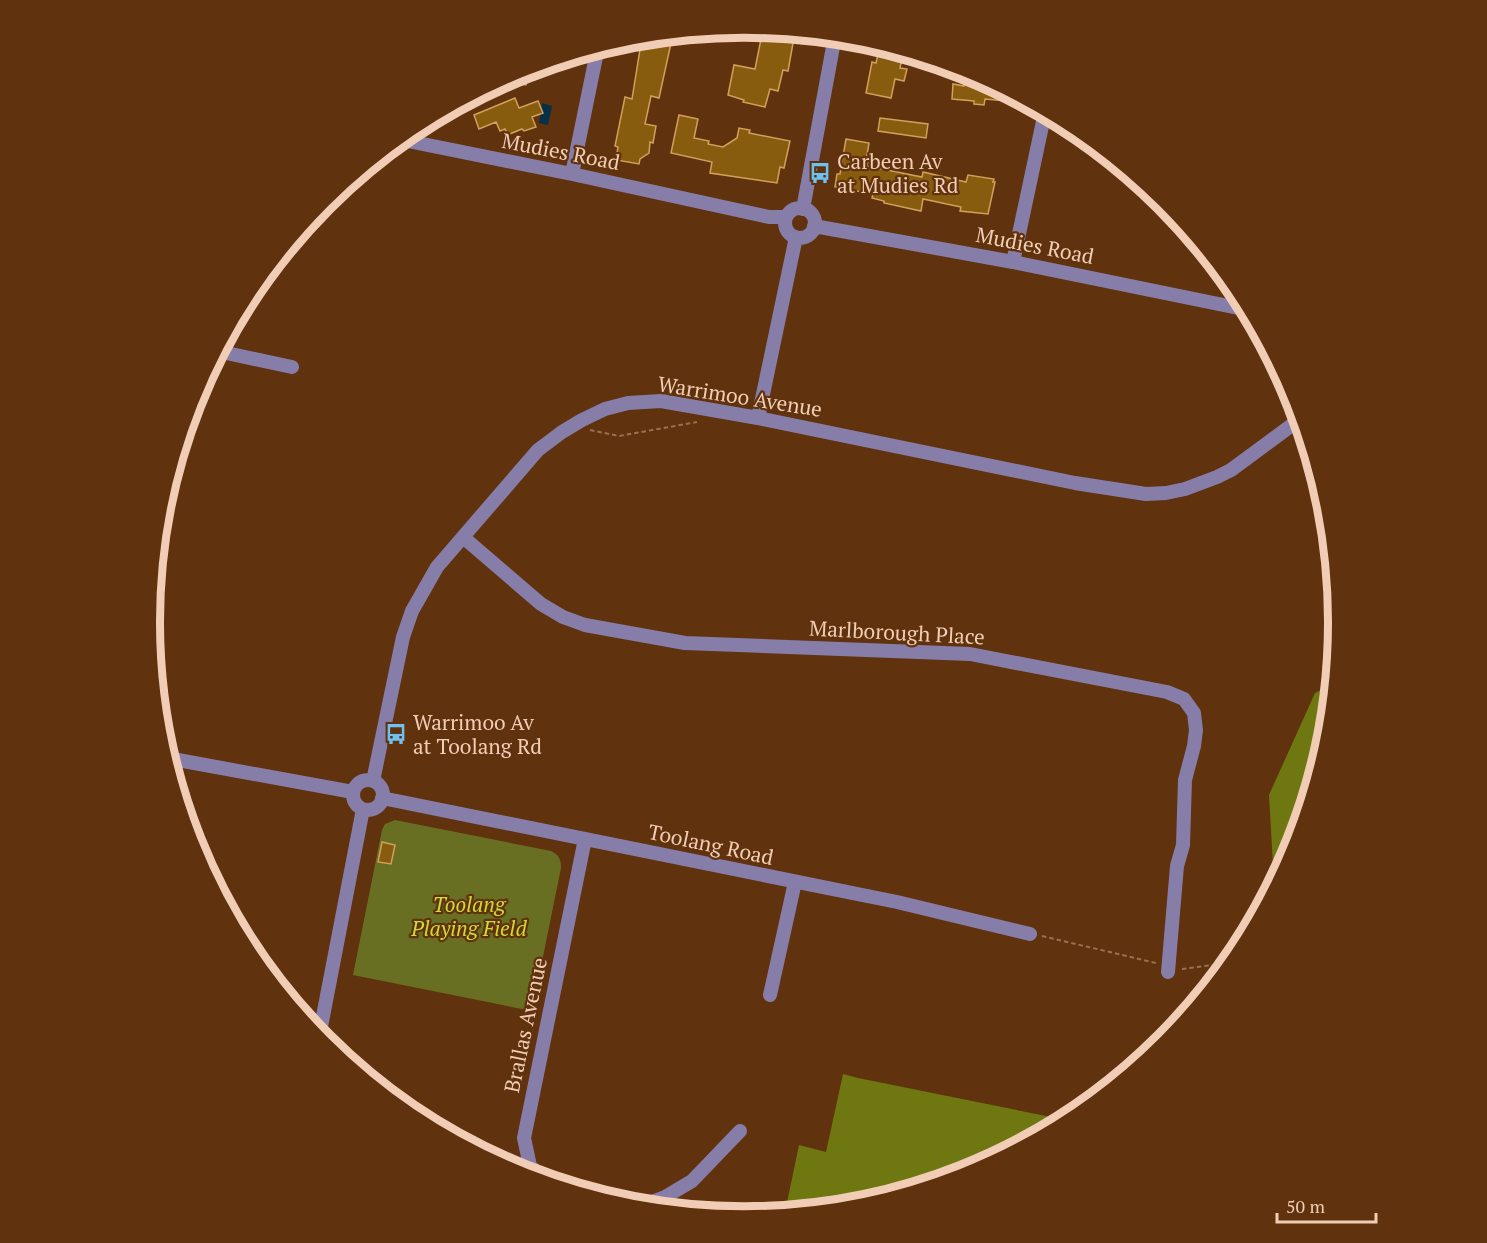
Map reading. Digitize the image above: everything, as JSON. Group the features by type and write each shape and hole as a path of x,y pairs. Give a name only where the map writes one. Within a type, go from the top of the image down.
{"street":[{"path":"803,208 833,45"},
{"path":"572,174 596,56"},
{"path":"1013,262 1043,120"},
{"name":"Mudies Road","path":"410,142 572,174 769,217 786,217"},
{"path":"803,208 813,217 814,226 806,236 796,237 788,232 786,217 793,210 803,208"},
{"name":"Mudies Road","path":"814,226 1013,262 1235,307"},
{"path":"758,418 796,237"},
{"path":"225,353 292,367"},
{"name":"Warrimoo Avenue","path":"373,781 403,637 412,611 437,567 538,450 562,432 605,409 661,401 758,418 1075,483 1146,494 1185,489 1217,477 1231,470 1293,424"},
{"name":"Marlborough Place","path":"463,537 541,604 563,617 585,625 685,643 970,654 1167,692 1184,699 1194,713 1196,730 1185,780 1183,845 1177,866 1168,972"},
{"path":"176,760 352,792"},
{"path":"368,780 380,786 382,798 376,808 363,809 354,802 352,792 358,783 368,780"},
{"name":"Toolang Road","path":"382,798 897,902 1030,933"},
{"path":"321,1024 363,809"},
{"name":"Brallas Avenue","path":"530,1165 524,1138 585,839"},
{"path":"770,995 795,882"},
{"path":"659,1199 692,1181 740,1131"}],"path":[{"path":"588,430 619,436 703,421"},
{"path":"1030,933 1156,963 1168,972 1192,966 1216,964"}],"green space":[{"path":"1324,688 1308,773 1297,809 1273,867 1269,795 1315,693"},
{"name":"Toolang Playing Field","path":"395,820 551,851 558,856 561,868 532,1011 353,975 382,830 385,824"},
{"path":"843,1074 1051,1117 1002,1145 931,1175 857,1194 820,1201 787,1204 799,1145 826,1152"}],"water":[{"path":"542,103 552,106 548,125 539,123"}],"building":[{"path":"761,38 794,40 788,71 783,70 778,91 770,89 765,107 743,102 744,100 728,95 734,65 755,69"},
{"path":"671,42 659,98 651,96 645,124 656,126 653,143 650,142 649,153 640,159 639,164 616,160 618,147 615,146 625,97 632,99 640,47"},
{"path":"878,53 902,59 900,68 907,69 904,81 895,79 891,98 866,93 872,62 876,63"},
{"path":"527,79 526,85 517,83"},
{"path":"965,81 1008,101 985,99 984,105 974,104 974,101 952,99 953,84 964,86"},
{"path":"515,98 519,108 538,101 543,113 532,117 536,127 507,135 505,129 500,131 496,122 479,129 474,115"},
{"path":"679,115 698,119 694,138 709,141 708,144 723,147 737,138 739,128 750,130 749,133 790,141 784,168 780,167 777,183 710,173 712,162 671,153"},
{"path":"880,118 928,124 926,138 878,131"},
{"path":"846,139 869,143 867,166 922,177 923,172 966,182 968,175 994,179 988,214 960,211 961,207 923,199 921,211 884,203 884,201 872,198 873,194 835,187 837,174 840,174"},
{"path":"382,842 395,845 391,864 378,862"}],"place":[{"name":"Carbeen Av at Mudies Rd","path":"820,173"},
{"name":"Warrimoo Av at Toolang Rd","path":"396,734"}]}
